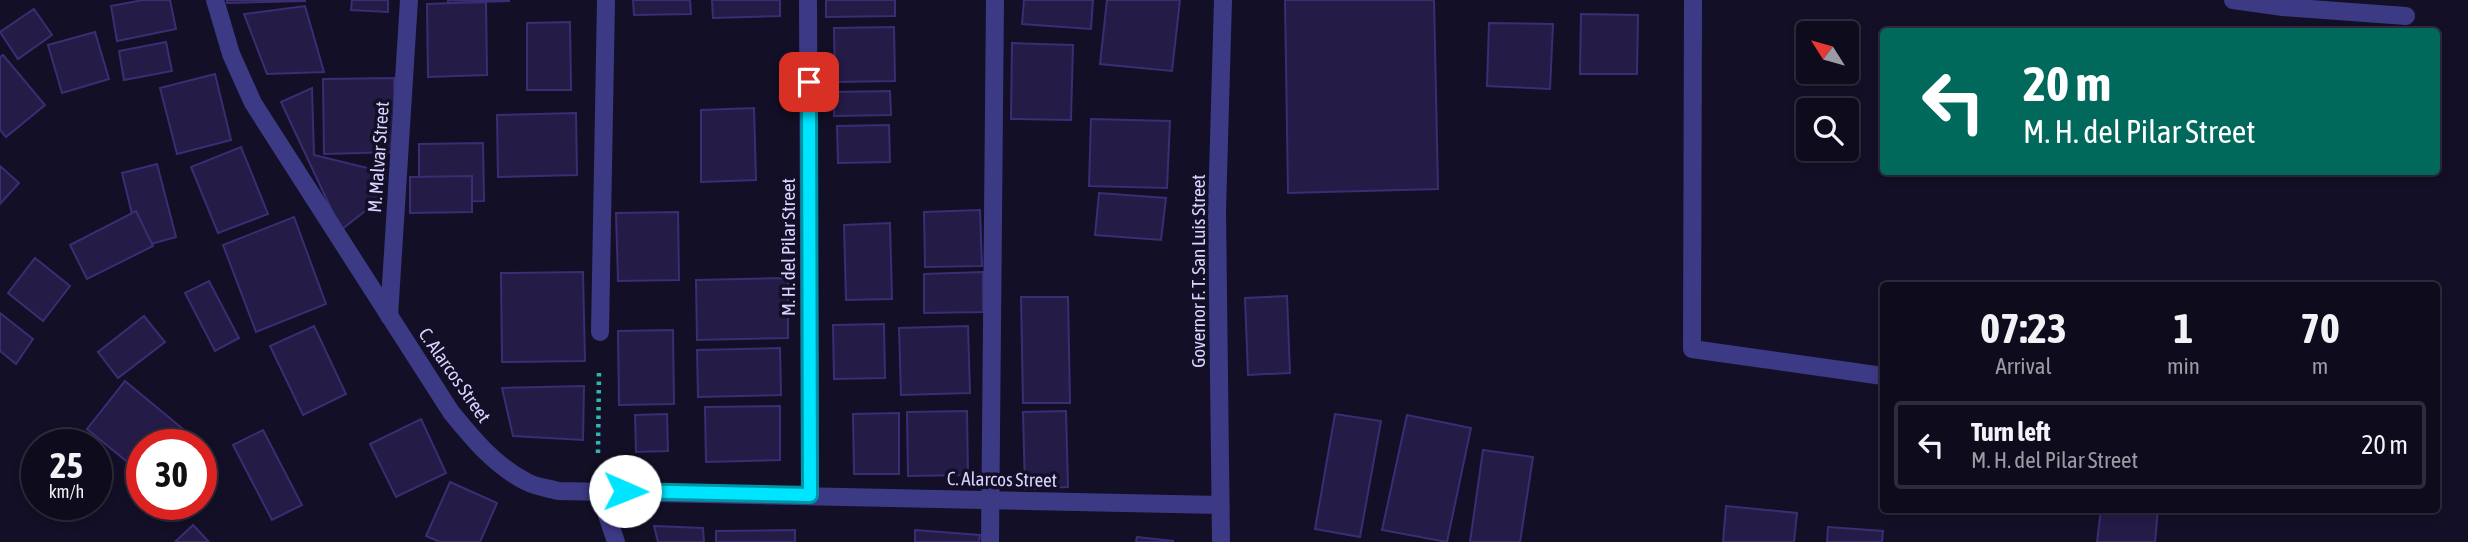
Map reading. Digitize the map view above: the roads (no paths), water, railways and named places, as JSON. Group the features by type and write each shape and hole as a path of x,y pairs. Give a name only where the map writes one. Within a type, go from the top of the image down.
{"street":[{"name":"C. Alarcos Street","path":"215,0 231,54 253,103 451,412 478,446 528,483 558,491 1220,505"},
{"name":"M. Malvar Street","path":"389,316 409,0"},
{"path":"600,332 606,0"},
{"name":"M. H. del Pilar Street","path":"808,0 810,495"},
{"path":"990,542 995,0"},
{"name":"Governor F. T. San Luis Street","path":"1221,542 1217,210 1223,0"},
{"path":"1693,0 1692,349 1880,376"},
{"path":"2233,0 2283,7 2406,16"},
{"path":"599,491 617,542"}]}
